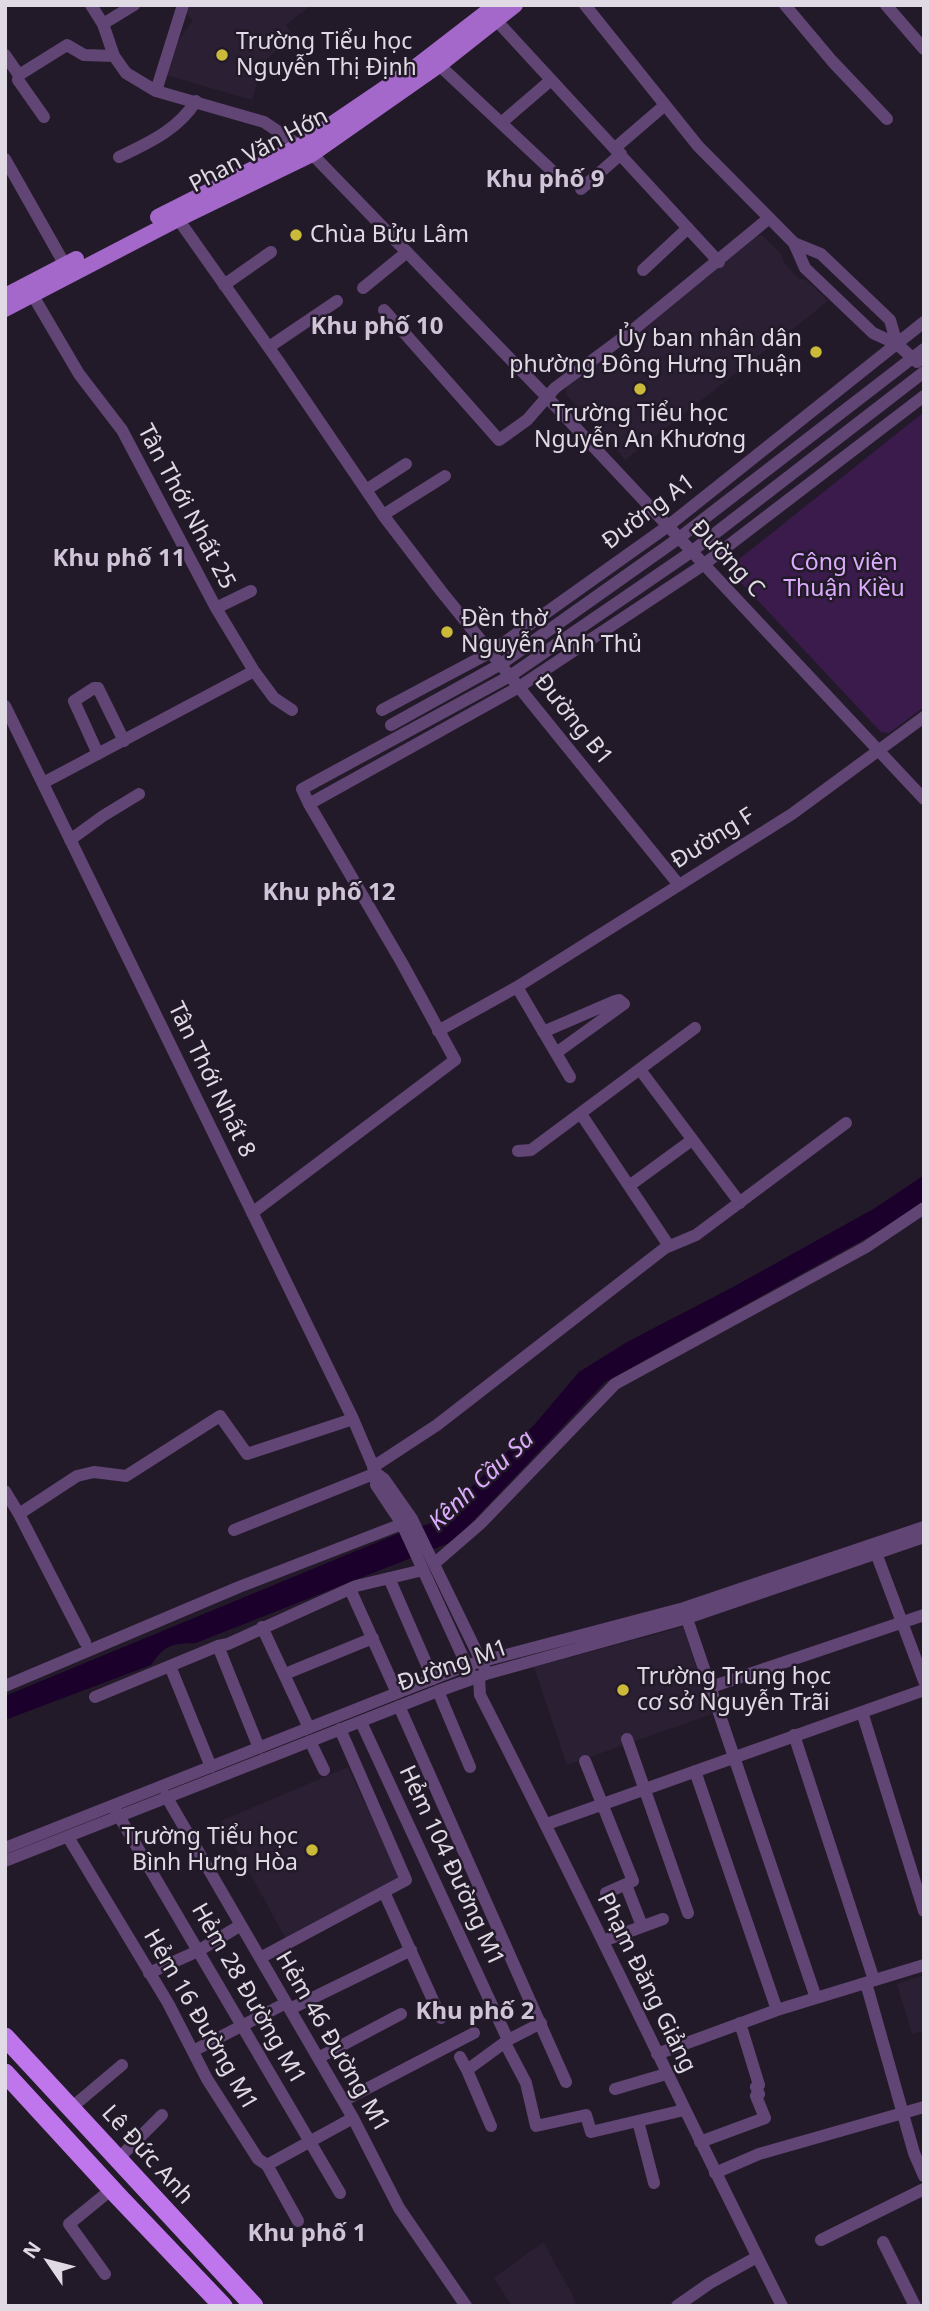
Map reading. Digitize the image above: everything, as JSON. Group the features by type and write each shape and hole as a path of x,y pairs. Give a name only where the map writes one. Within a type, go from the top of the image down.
{"highway":[{"name":"Lê Đức Anh","path":"5,2037 254,2306"},
{"name":"Lê Đức Anh","path":"5,2049 243,2306"},
{"name":"Lê Đức Anh","path":"5,2073 223,2306"},
{"path":"5,2085 213,2306"}],"main road":[{"name":"Phan Văn Hớn","path":"5,296 307,149 413,69 496,12 515,5"},
{"name":"Phan Văn Hớn","path":"5,309 307,149 439,65 496,12"}],"street":[{"path":"103,24 134,5"},
{"path":"156,91 183,5"},
{"path":"585,5 698,146 794,243 821,254 890,320 897,344"},
{"path":"785,5 832,61 887,119"},
{"path":"886,5 924,49"},
{"path":"19,75 67,45 84,55 114,55 94,6"},
{"path":"496,12 551,80 719,262"},
{"path":"5,55 19,75 18,80 44,117"},
{"name":"Đường C","path":"114,55 126,73 156,91 264,122 307,149 546,396 924,799"},
{"path":"439,65 562,181"},
{"path":"501,123 551,80"},
{"path":"119,158 160,137 189,112 196,101"},
{"path":"581,189 665,105"},
{"path":"5,159 65,265"},
{"name":"Đường B1","path":"178,219 383,515 679,885"},
{"path":"384,310 499,440 527,420 546,396 719,262 768,219"},
{"path":"643,270 688,228"},
{"path":"252,1213 455,1060 302,789 510,676 691,552 924,370 897,344 873,333 806,268 794,243"},
{"path":"225,285 271,252"},
{"path":"363,288 407,252"},
{"name":"Tân Thới Nhất 25","path":"33,294 79,374 122,430 216,608 254,671 274,698 292,710"},
{"path":"269,347 337,301"},
{"name":"Đường A1","path":"382,710 491,652 668,526 924,322"},
{"name":"Đường A1","path":"391,725 501,664 679,538 924,349"},
{"path":"309,804 519,687 703,565 924,396"},
{"path":"366,490 406,464"},
{"path":"383,515 445,476"},
{"path":"216,608 251,591"},
{"path":"43,783 254,671"},
{"path":"98,754 74,702 94,688 97,688 124,741"},
{"name":"Tân Thới Nhất 8","path":"5,706 353,1419 374,1470 376,1485 407,1522 429,1567"},
{"name":"Đường F","path":"438,1031 517,987 792,814 924,717"},
{"path":"70,840 139,794"},
{"path":"517,987 570,1077"},
{"path":"543,1032 615,1000 624,1004 556,1053"},
{"path":"518,1151 531,1150 641,1071 695,1028"},
{"path":"641,1071 740,1203"},
{"path":"581,1114 669,1246"},
{"path":"234,1530 374,1470 437,1425 669,1246 696,1235 846,1123"},
{"path":"629,1186 692,1140"},
{"path":"95,1697 228,1644 350,1589 429,1567 443,1558 480,1524 615,1384 866,1247 924,1208"},
{"path":"19,1514 77,1476 94,1472 126,1476 220,1416 247,1454 353,1419"},
{"path":"5,1491 85,1642"},
{"path":"5,1686 239,1587 407,1522"},
{"name":"Đường M1","path":"875,1549 924,1527"},
{"name":"Đường M1","path":"436,1685 479,1677 685,1613 875,1549 924,1537"},
{"path":"875,1549 924,1681"},
{"name":"Phạm Đăng Giảng","path":"429,1567 481,1661 481,1695 547,1824 666,2074 782,2306"},
{"name":"Phạm Đăng Giảng","path":"429,1567 468,1665 479,1677"},
{"path":"389,1578 470,1767"},
{"path":"350,1589 566,2082"},
{"path":"685,1613 816,1998"},
{"name":"Đường M1","path":"5,1848 166,1796 309,1734 436,1685 468,1665 685,1613"},
{"path":"711,1687 924,1615"},
{"path":"262,1628 285,1674 324,1770"},
{"path":"285,1674 373,1638"},
{"path":"218,1646 259,1748"},
{"path":"170,1666 211,1767"},
{"path":"547,1824 924,1690"},
{"name":"Đường M1","path":"5,1861 68,1837 116,1810 211,1767 259,1748 361,1722 398,1700"},
{"path":"862,1712 924,1911"},
{"name":"Hẻm 104 Đường M1","path":"361,1722 526,2083 536,2126 586,2115 591,2132 638,2120"},
{"path":"260,1958 407,1880 340,1729"},
{"path":"794,1735 870,1981 902,2113 924,2176"},
{"path":"627,1739 688,1913"},
{"path":"585,1761 632,1881 606,1893"},
{"path":"695,1771 777,2010"},
{"name":"Hẻm 46 Đường M1","path":"166,1796 353,2118 406,2220 466,2306"},
{"name":"Hẻm 28 Đường M1","path":"116,1810 340,2193"},
{"name":"Hẻm 16 Đường M1","path":"68,1837 168,2003 207,2079 258,2159 267,2165 298,2221"},
{"path":"626,1885 642,1926"},
{"path":"384,1892 441,2018"},
{"path":"603,1941 663,1919"},
{"path":"149,1973 198,1951 241,1925"},
{"path":"193,2051 411,1950"},
{"path":"657,2054 777,2010 924,1965"},
{"path":"318,2058 401,2014"},
{"path":"700,2142 765,2119 756,2096 759,2094 756,2087 759,2085 740,2023"},
{"path":"467,2070 506,2041 541,2024"},
{"path":"343,2101 474,2033"},
{"path":"460,2057 491,2126"},
{"path":"71,2108 122,2065"},
{"path":"615,2090 666,2074"},
{"path":"715,2173 759,2154 924,2107"},
{"path":"654,2183 638,2120 684,2110"},
{"path":"118,2159 162,2115"},
{"path":"267,2165 353,2118"},
{"path":"821,2240 924,2189"},
{"path":"105,2274 69,2224 107,2193"},
{"path":"883,2242 915,2306"},
{"path":"677,2306 710,2283 757,2257"}],"shaded area":[{"name":"Trường Tiểu học Nguyễn Thị Định","path":"189,5 311,5 286,25 293,36 261,64 265,68 254,78 257,84 252,100 166,75 175,45 193,20 185,13"},
{"path":"762,235 782,255 784,263 799,279 806,280 828,301 625,460 589,415 586,417 566,394 567,384 602,356 615,366 639,343 634,338 754,236"},
{"name":"Trường Trung học cơ sở Nguyễn Trãi","path":"683,1627 712,1714 567,1765 534,1667"},
{"name":"Trường Tiểu học Bình Hưng Hòa","path":"348,1767 400,1879 286,1939 221,1821"},
{"path":"924,1975 924,2031 912,2034 897,1984"},
{"path":"543,2242 577,2306 512,2306 494,2278"}],"green space":[{"name":"Công viên Thuận Kiều","path":"924,412 924,707 889,733 881,732 732,573 733,564"}],"water":[{"name":"Kênh Cầu Sa","path":"924,1175 924,1204 903,1218 605,1382 454,1541 196,1643 170,1646 151,1665 5,1720 5,1696 402,1532 429,1524 447,1511 534,1425 579,1372 627,1342 875,1208"}],"place":[{"name":"Trường Tiểu học Nguyễn Thị Định","path":"222,55"},
{"name":"Chùa Bửu Lâm","path":"296,235"},
{"name":"Ủy ban nhân dân phường Đông Hưng Thuận","path":"816,352"},
{"name":"Trường Tiểu học Nguyễn An Khương","path":"640,389"},
{"name":"Đền thờ Nguyễn Ảnh Thủ","path":"447,632"},
{"name":"Trường Trung học cơ sở Nguyễn Trãi","path":"623,1690"},
{"name":"Trường Tiểu học Bình Hưng Hòa","path":"312,1850"}],"district":[{"name":"Khu phố 9","path":"545,180"},
{"name":"Khu phố 10","path":"377,327"},
{"name":"Khu phố 11","path":"119,559"},
{"name":"Khu phố 12","path":"329,893"},
{"name":"Khu phố 2","path":"475,2012"},
{"name":"Khu phố 1","path":"307,2234"}]}
